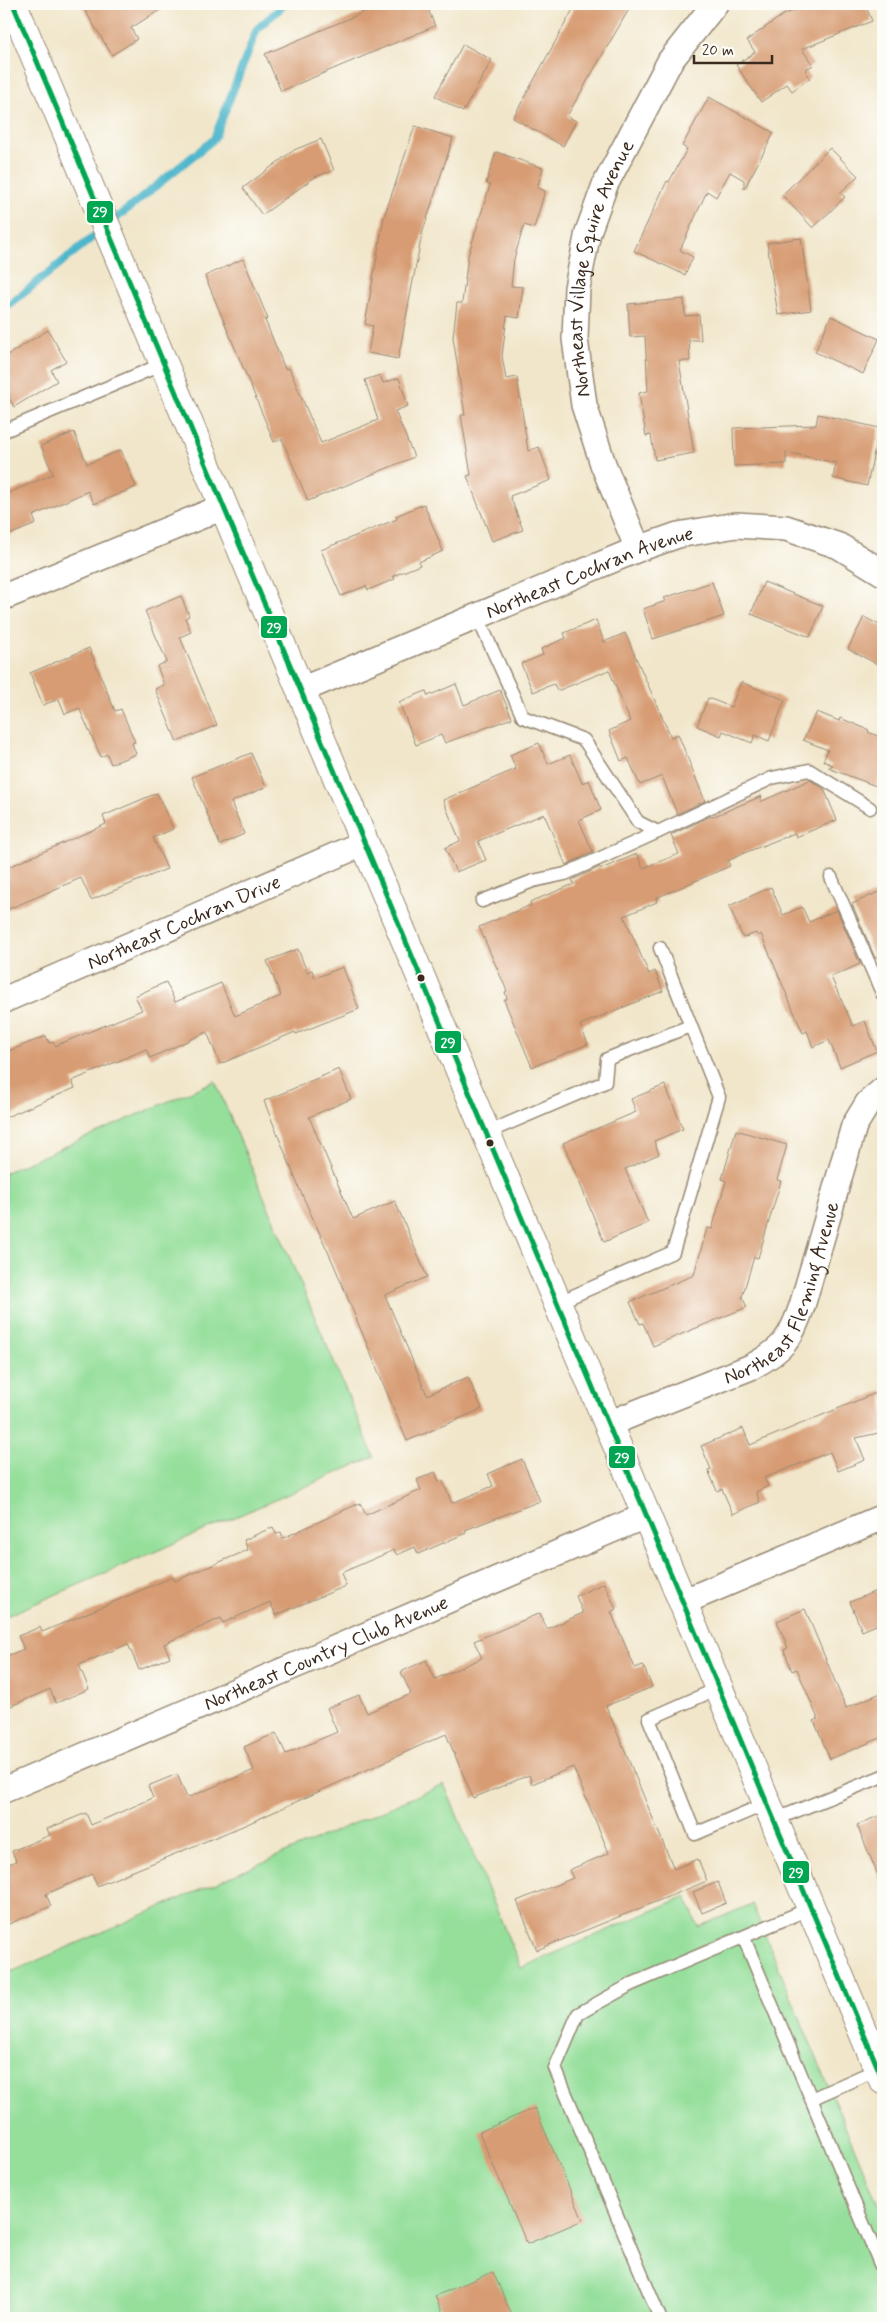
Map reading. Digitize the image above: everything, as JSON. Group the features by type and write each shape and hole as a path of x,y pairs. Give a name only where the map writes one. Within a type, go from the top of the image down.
{"main road":[{"path":"13,4 811,1908 875,2036 881,2075"}],"street":[{"name":"Northeast Village Squire Avenue","path":"638,549 602,464 584,405 575,339 577,288 588,232 605,185 670,61 715,4"},
{"path":"4,597 223,507"},
{"name":"Northeast Cochran Avenue","path":"300,690 638,549 678,535 736,525 786,528 839,546 883,571"},
{"name":"Northeast Cochran Drive","path":"4,1000 364,843"},
{"name":"Northeast Fleming Avenue","path":"608,1424 751,1367 770,1357 784,1346 794,1331 802,1306 854,1126 868,1103 883,1090"},
{"name":"Northeast Country Club Avenue","path":"4,1790 646,1515"},
{"path":"683,1602 883,1518"}],"lane":[{"path":"4,431 164,364"},
{"path":"477,616 523,717 584,740 638,822 658,832"},
{"path":"482,901 533,881 565,874 772,778 809,770 870,808"},
{"path":"831,877 883,995"},
{"path":"558,1303 673,1252 719,1097 660,948"},
{"path":"486,1133 605,1082 607,1059 690,1026"},
{"path":"719,1688 649,1719 695,1834 883,1776"},
{"path":"660,2318 554,2068 578,2014 632,1984 811,1908"},
{"path":"744,1938 883,2272"},
{"path":"811,2098 881,2075"}],"green space":[{"path":"215,1081 374,1457 4,1617 4,1173"},
{"path":"444,1784 521,1968 686,1896 698,1927 752,1904 883,2216 883,2318 4,2318 4,1975"}],"building":[{"path":"81,4 169,4 131,28 137,39 112,55"},
{"path":"383,4 426,4 435,26 281,91 265,54"},
{"path":"576,4 632,4 567,116 576,121 563,146 513,118"},
{"path":"810,4 865,4 872,21 802,49 813,65 805,70 810,78 792,91 787,84 761,102 736,65 755,52 747,40 783,15"},
{"path":"463,44 492,60 463,112 435,96"},
{"path":"709,97 774,133 744,189 744,180 730,172 716,197 707,191 680,250 693,257 685,275 634,251 667,181 669,182 687,149 682,146"},
{"path":"415,126 453,138 422,234 398,359 368,353 373,326 365,324 384,217"},
{"path":"321,139 334,170 315,177 262,215 243,188 294,150"},
{"path":"830,148 858,176 840,193 845,197 813,228 782,195"},
{"path":"496,152 543,168 537,188 545,191 534,228 524,225 514,259 511,286 523,287 519,318 507,316 502,356 506,379 517,377 528,451 539,447 551,480 510,496 523,530 492,541 467,476 471,475 461,415 465,415 453,337 457,303 462,303 468,256 490,185 486,183"},
{"path":"801,238 811,310 778,315 767,243"},
{"path":"243,259 268,319 265,320 285,369 289,368 321,443 378,420 365,380 380,375 383,383 399,378 408,406 395,411 414,457 308,501 282,439 274,442 205,276"},
{"path":"684,299 685,316 699,315 701,340 689,340 690,361 679,361 694,453 655,460 651,435 646,436 639,393 648,391 645,336 630,337 628,304"},
{"path":"831,316 879,339 863,374 815,352"},
{"path":"48,330 66,361 51,370 57,381 14,407 4,389 4,357"},
{"path":"818,414 879,428 867,486 833,478 836,463 786,452 786,464 734,466 733,428 816,425"},
{"path":"74,432 87,464 121,450 136,487 94,504 88,491 33,516 36,524 9,535 4,523 4,495 53,474 41,446"},
{"path":"424,504 443,551 419,562 420,565 393,576 395,579 368,590 366,586 341,596 321,550 397,519 396,516"},
{"path":"712,582 724,616 653,639 643,609 666,601 664,598"},
{"path":"764,582 823,606 810,637 751,614"},
{"path":"181,596 189,616 185,618 191,632 180,637 217,725 177,742 155,689 164,685 157,666 167,662 145,611"},
{"path":"864,617 883,627 883,667 848,649"},
{"path":"596,620 604,642 625,633 671,737 678,734 705,801 677,814 662,776 640,785 628,758 621,761 609,731 630,721 609,670 557,691 554,684 533,692 521,664 543,655 541,649 566,638 564,633"},
{"path":"89,648 115,711 121,709 135,742 132,743 136,754 111,764 107,754 101,757 79,708 65,714 59,699 43,705 30,673"},
{"path":"741,682 785,700 769,741 755,735 752,743 723,731 721,736 697,726 708,698 731,707"},
{"path":"456,684 464,705 500,690 512,718 445,743 441,735 416,745 399,702 426,691 428,696"},
{"path":"817,712 839,721 840,718 883,738 883,770 876,786 828,768 833,765 823,761 828,750 803,740"},
{"path":"539,743 548,764 570,755 582,783 589,780 601,810 579,820 593,852 566,865 544,814 478,841 486,860 456,872 445,848 460,841 443,800 516,769 510,755"},
{"path":"251,753 266,787 231,802 244,834 220,845 192,777"},
{"path":"810,780 824,789 837,820 796,837 795,833 744,853 728,861 730,866 656,898 657,902 624,916 649,974 655,971 663,991 580,1025 588,1044 532,1067 504,1000 507,999 505,992 507,991 479,927 531,905 530,902 574,884 572,880 600,867 601,869 637,854 643,868 679,854 671,835 711,816 762,796 760,802"},
{"path":"157,793 173,829 153,838 167,869 91,900 81,878 4,911 4,869 106,824 103,816"},
{"path":"771,887 783,915 802,907 809,922 837,910 860,964 831,977 853,1026 865,1021 877,1051 840,1067 829,1040 813,1047 807,1031 803,1033 761,934 758,936 756,933 743,938 729,906"},
{"path":"883,890 883,954 875,958 852,904"},
{"path":"298,949 307,972 312,970 315,978 343,967 359,1009 296,1034 295,1032 220,1064 207,1032 150,1058 146,1049 72,1081 75,1088 4,1118 4,1053 46,1036 49,1043 53,1042 55,1046 142,1010 135,996 166,982 175,1002 221,983 235,1016 281,996 267,961"},
{"path":"339,1069 351,1099 309,1117 353,1219 395,1201 427,1277 385,1295 427,1395 468,1377 482,1409 407,1441 264,1101"},
{"path":"665,1085 683,1129 654,1141 659,1154 625,1169 648,1223 604,1242 563,1143 636,1112 631,1099"},
{"path":"736,1130 787,1145 777,1180 781,1181 758,1258 754,1257 742,1297 747,1307 653,1346 643,1323 640,1324 630,1302 694,1275 707,1228 712,1229 726,1181 722,1179"},
{"path":"883,1390 883,1432 856,1438 865,1460 838,1471 830,1452 764,1478 768,1486 756,1492 760,1502 733,1514 722,1489 717,1491 708,1470 711,1469 701,1446 743,1428 750,1445"},
{"path":"522,1459 540,1501 465,1530 466,1533 418,1554 415,1547 397,1555 394,1550 341,1573 346,1586 276,1615 270,1602 223,1623 221,1618 164,1644 170,1657 139,1670 128,1644 79,1665 89,1689 56,1703 50,1689 4,1709 4,1657 24,1649 18,1636 40,1627 42,1632 173,1577 175,1581 248,1550 244,1540 273,1527 276,1534 281,1532 283,1538 360,1503 366,1515 421,1490 417,1480 435,1472 439,1482 442,1480 452,1503 493,1486 488,1474"},
{"path":"604,1583 616,1609 611,1612 635,1668 643,1665 652,1687 606,1706 674,1869 698,1859 707,1881 537,1950 517,1901 573,1878 569,1870 609,1853 573,1767 532,1784 529,1775 473,1798 446,1734 245,1825 97,1886 92,1874 46,1894 51,1906 4,1926 4,1866 16,1861 12,1851 50,1835 47,1829 86,1813 91,1825 153,1798 148,1786 177,1774 187,1798 254,1770 244,1747 276,1733 286,1754 337,1732 327,1708 359,1695 367,1713 411,1694 401,1672 426,1660 435,1679 482,1658 474,1641 540,1613 547,1629 583,1613 576,1596"},
{"path":"883,1588 883,1622 862,1631 850,1602"},
{"path":"805,1609 846,1708 883,1692 883,1737 830,1759 814,1721 818,1719 797,1669 792,1671 784,1650 788,1648 777,1621"},
{"path":"883,1814 883,1887 857,1825"},
{"path":"718,1882 726,1903 702,1913 693,1892"},
{"path":"535,2108 583,2220 527,2244 479,2132"},
{"path":"493,2272 513,2318 445,2318 435,2296"}],"waterway":[{"path":"4,309 214,139 257,29 285,4"}],"transit line":[{"name":"29","path":"13,4 883,2080"}]}
